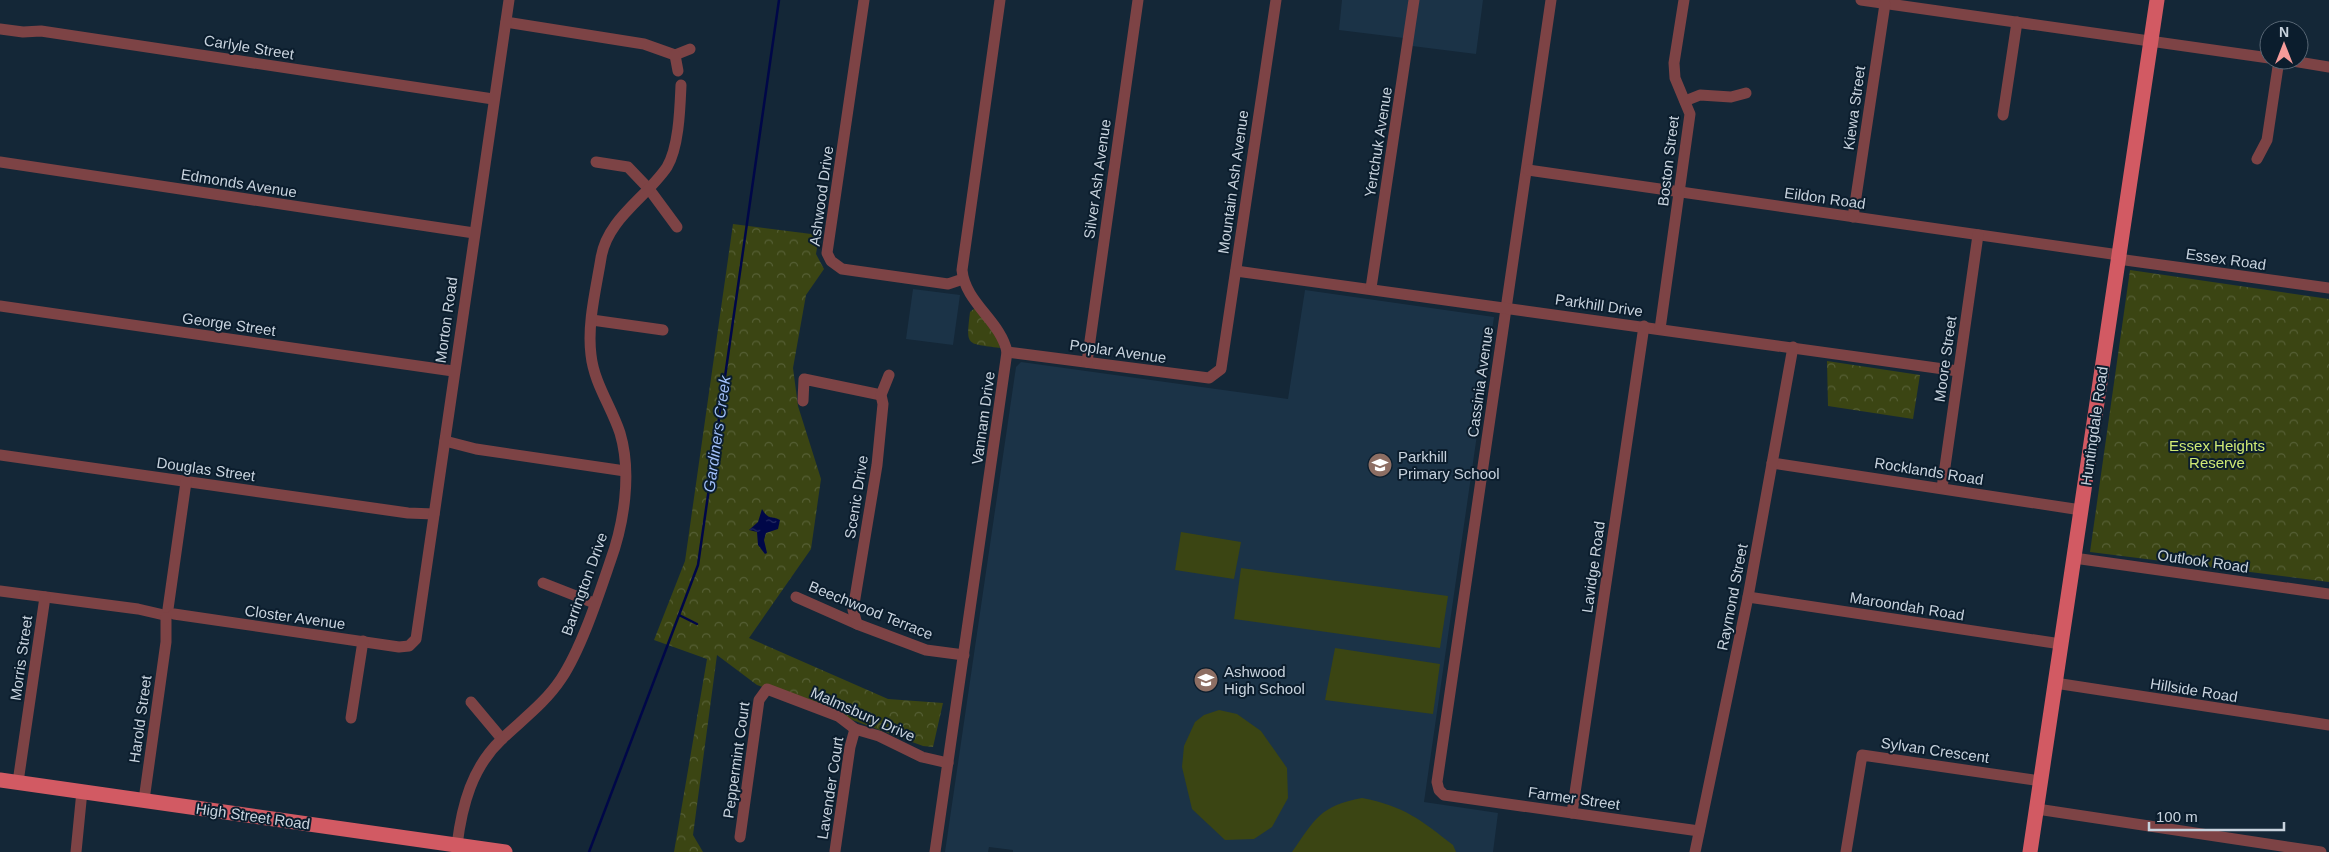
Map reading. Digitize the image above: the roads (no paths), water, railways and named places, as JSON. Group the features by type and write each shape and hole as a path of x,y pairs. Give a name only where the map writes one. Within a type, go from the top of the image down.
{"main road":[{"name":"Huntingdale Road","path":"2030,852 2157,0"},
{"name":"High Street Road","path":"0,780 144,800 433,847 457,845 505,852"}],"street":[{"name":"Morton Road","path":"412,644 418,633 453,372 509,0"},
{"name":"Ashwood Drive","path":"864,0 828,253 831,261 842,268 948,284 963,279"},
{"path":"1000,0 962,270 966,287 1002,337 1007,352"},
{"name":"Silver Ash Avenue","path":"1086,362 1138,0"},
{"name":"Mountain Ash Avenue","path":"1221,369 1276,0"},
{"name":"Yertchuk Avenue","path":"1371,288 1414,0"},
{"name":"Cassinia Avenue","path":"1444,795 1439,790 1436,782 1528,170 1551,0"},
{"name":"Boston Street","path":"1660,329 1690,114 1675,78 1674,63 1684,0"},
{"path":"1861,0 2259,57"},
{"name":"Kiewa Street","path":"1853,217 1885,4"},
{"path":"506,22 644,44 675,56 690,49"},
{"path":"2003,115 2017,22"},
{"name":"Carlyle Street","path":"0,29 24,32 41,31 493,99"},
{"path":"675,56 678,71"},
{"path":"2309,64 2329,67"},
{"path":"2257,159 2266,140 2277,70"},
{"name":"Barrington Drive","path":"457,845 469,788 486,758 502,739 544,701 563,676 572,660 610,562 620,528 625,496 624,468 620,434 594,375 590,353 592,320 602,254 616,222 649,189 674,153 681,85"},
{"path":"1685,101 1700,95 1731,97 1746,93"},
{"name":"Edmonds Avenue","path":"0,162 474,233"},
{"path":"596,162 628,167 649,189 677,227"},
{"name":"Eildon Road","path":"1528,170 2119,257"},
{"name":"Moore Street","path":"1942,488 1978,235"},
{"name":"Essex Road","path":"2119,257 2329,288"},
{"name":"Parkhill Drive","path":"1236,271 1371,288 1958,371"},
{"name":"George Street","path":"0,306 453,372"},
{"path":"592,320 663,330"},
{"name":"Lavidge Road","path":"1572,813 1644,326"},
{"name":"Raymond Street","path":"1695,852 1748,597 1793,347"},
{"name":"Poplar Avenue","path":"1007,352 1209,378 1221,369"},
{"name":"Vannam Drive","path":"936,852 1007,352"},
{"name":"Scenic Drive","path":"857,624 853,610 877,465 883,404 881,395 889,375"},
{"path":"803,401 804,379 881,395"},
{"path":"444,444 593,466 608,470 624,468"},
{"name":"Douglas Street","path":"0,455 434,517"},
{"name":"Rocklands Road","path":"1772,463 2081,510"},
{"name":"Harold Street","path":"144,800 186,482"},
{"name":"Outlook Road","path":"2074,558 2329,594"},
{"path":"543,583 594,603"},
{"name":"Closter Avenue","path":"0,591 399,647 412,644"},
{"name":"Morris Street","path":"18,782 45,597"},
{"name":"Beechwood Terrace","path":"796,597 857,624 926,650 964,655"},
{"name":"Maroondah Road","path":"1748,597 2061,644"},
{"path":"351,718 362,641"},
{"name":"Hillside Road","path":"2055,683 2329,726"},
{"name":"Malmsbury Drive","path":"767,689 838,716 855,729 879,736 922,757 948,763"},
{"name":"Peppermint Court","path":"740,838 759,700 767,689"},
{"path":"471,702 502,739"},
{"name":"Lavender Court","path":"835,851 850,746 855,729"},
{"name":"Sylvan Crescent","path":"1846,852 1862,755 2041,781"},
{"path":"76,852 80,823 79,813 85,792"},
{"name":"Farmer Street","path":"1444,795 1699,831"},
{"path":"2037,809 2321,852"}],"water":[{"path":"762,509 768,516 780,520 778,529 766,533 764,540 767,553 765,554 758,545 757,532 749,530 758,522"}],"waterway":[{"name":"Gardiners Creek","path":"589,852 698,565 779,0"},
{"path":"679,615 697,624"}],"place":[{"name":"Parkhill Primary School","path":"1380,465"},
{"name":"Ashwood High School","path":"1206,680"}],"park label":[{"name":"Essex Heights Reserve","path":"2217,454"}]}
